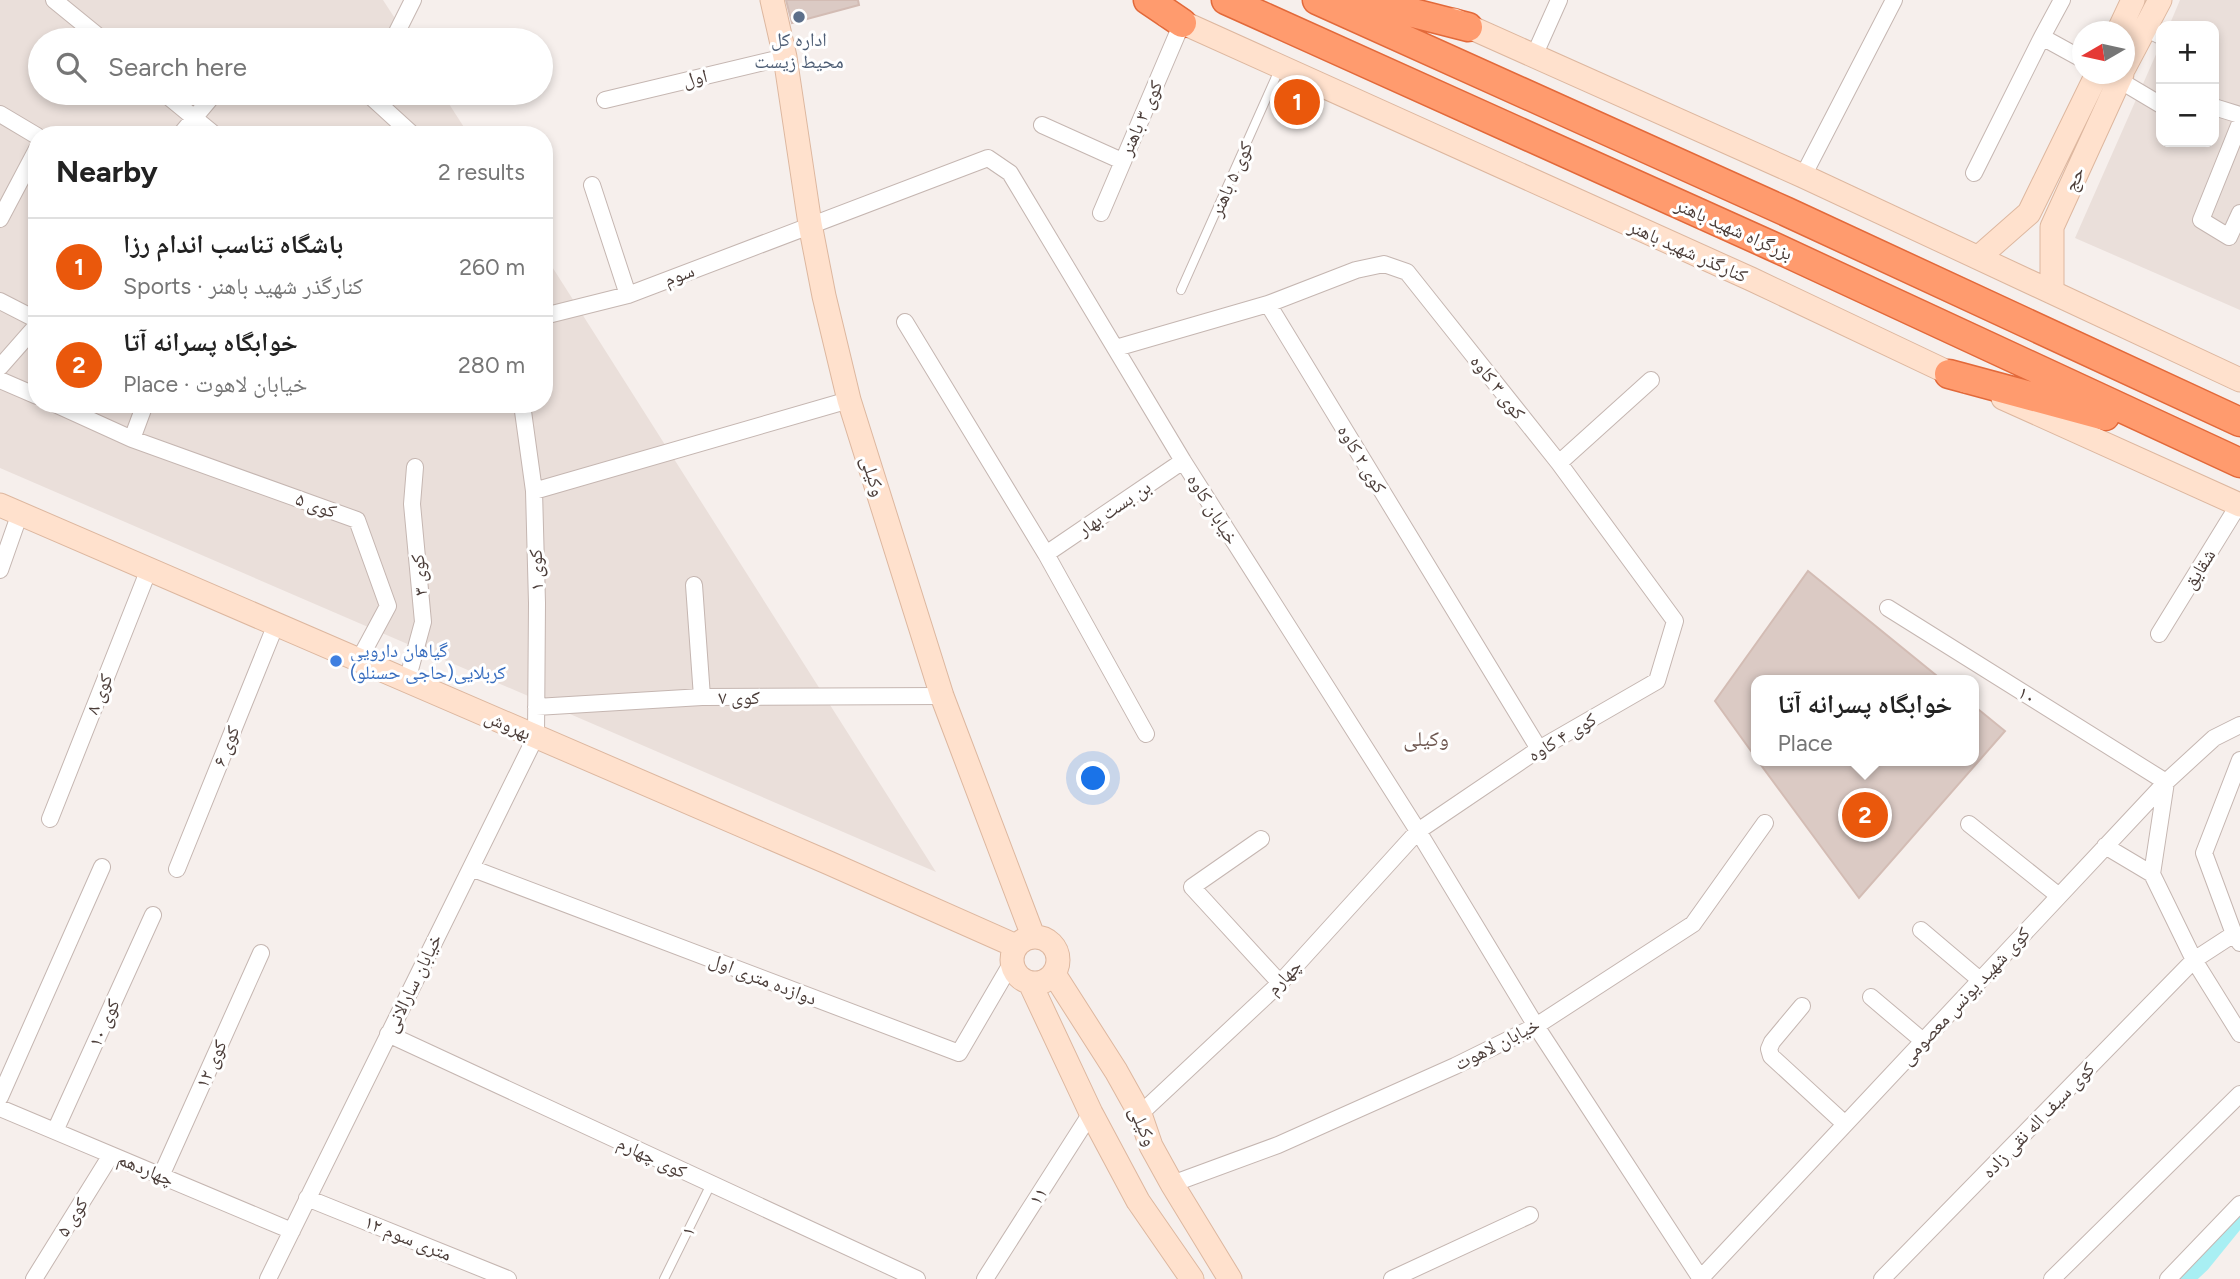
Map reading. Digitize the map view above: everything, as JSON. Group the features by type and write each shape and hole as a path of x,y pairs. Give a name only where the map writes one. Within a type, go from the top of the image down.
{"highway":[{"path":"1148,0 1182,23"},
{"name":"بزرگراه شهید باهنر","path":"1226,0 1772,246 2240,463"},
{"name":"بزرگراه شهید باهنر","path":"1317,0 1775,206 2240,422"},
{"path":"1362,0 1468,27"},
{"path":"1949,374 2180,436"}],"street":[{"path":"54,0 88,28"},
{"path":"399,28 413,0"},
{"name":"وکیلی","path":"772,0 785,57 824,296 849,400 1020,949"},
{"name":"کنارگذر شهید باهنر","path":"1135,0 1751,279 1949,374 2239,504"},
{"path":"1409,0 1803,176 2240,380"},
{"path":"1534,56 1559,0"},
{"path":"1803,176 1894,0"},
{"path":"1974,173 2062,0"},
{"path":"2123,21 2133,0"},
{"name":"حج","path":"2142,37 2160,0"},
{"name":"کوی ۳ باهنر","path":"1101,213 1182,23"},
{"path":"2042,37 2072,54"},
{"name":"اول","path":"605,100 785,57"},
{"name":"حج","path":"1979,257 2029,213 2110,84"},
{"name":"حج","path":"2052,291 2052,227 2112,84"},
{"path":"2131,84 2156,102"},
{"path":"178,105 203,126"},
{"path":"187,126 204,105"},
{"path":"380,105 402,126"},
{"path":"2219,109 2240,115"},
{"path":"0,114 28,131"},
{"path":"2240,122 2201,220 2229,237 2240,213"},
{"path":"1042,125 1122,161"},
{"name":"خیابان کاوه","path":"810,223 988,158 1010,173 1183,461 1418,831 1536,1026 1701,1279"},
{"path":"0,219 28,166"},
{"path":"592,184 628,295"},
{"path":"2029,213 2034,223 2043,228 2052,227"},
{"name":"سوم","path":"553,314 628,295 810,223"},
{"name":"کوی ۳ کاوه","path":"1268,304 1356,270 1384,264 1407,272 1559,463 1675,621"},
{"path":"0,301 28,317"},
{"path":"1116,348 1268,304"},
{"name":"کوی ۲ کاوه","path":"1268,304 1539,749"},
{"path":"905,322 1046,554 1146,734"},
{"path":"0,367 28,333"},
{"path":"0,380 28,392"},
{"path":"1559,463 1651,380"},
{"path":"534,491 849,400"},
{"path":"75,413 132,439 142,413"},
{"name":"کوی ۱","path":"523,413 534,491 536,736"},
{"name":"کوی ۵","path":"132,439 356,520 388,606 359,660"},
{"name":"بن بست بهار","path":"1046,554 1183,461"},
{"name":"کوی ۳","path":"407,681 424,622 412,503 415,467"},
{"name":"شقایق","path":"2159,634 2239,504"},
{"path":"0,570 10,509"},
{"name":"بهروش","path":"10,509 1020,949"},
{"name":"کوی ۸","path":"50,819 149,569"},
{"path":"694,584 702,697"},
{"name":"۱۰","path":"1888,608 2166,782"},
{"name":"کوی ۴ کاوه","path":"1418,831 1539,749 1657,681 1675,621"},
{"name":"کوی ۶","path":"177,869 276,624"},
{"name":"کوی ۷","path":"536,707 702,697 942,696"},
{"name":"کوی شهید یونس معصومی","path":"1701,1279 2166,782 2214,738 2240,725"},
{"name":"خیابان سارالانی","path":"268,1279 536,736"},
{"path":"2238,938 2204,853 2240,760"},
{"path":"2152,874 2166,782"},
{"name":"خیابان لاهوت","path":"1172,1184 1278,1145 1455,1066 1536,1026 1693,924 1765,823"},
{"path":"1969,824 2059,896"},
{"name":"چهارم","path":"1140,1114 1280,983 1418,831"},
{"path":"1261,839 1192,887 1280,983"},
{"path":"2105,846 2152,874 2194,960 2240,1034"},
{"path":"0,1097 102,867"},
{"name":"دوازده متری اول","path":"471,868 960,1054 1020,949"},
{"name":"کوی ۱۰","path":"55,1131 153,915"},
{"path":"1921,930 1980,980"},
{"name":"کوی سیف اله نقی زاده","path":"1882,1279 2194,960 2238,938"},
{"path":"1046,939 1056,948 1058,961 1054,974 1043,982 1030,983 1018,976 1020,949 1046,939"},
{"name":"کوی ۱۲","path":"161,1176 261,953"},
{"name":"وکیلی","path":"1054,974 1116,1071 1140,1114 1151,1146 1230,1279"},
{"name":"وکیلی","path":"1030,983 1091,1113 1138,1201 1192,1279"},
{"path":"1871,996 1923,1041"},
{"path":"1802,1006 1772,1042 1769,1049 1771,1056 1845,1124"},
{"name":"کوی چهارم","path":"388,1034 910,1278"},
{"path":"2052,1279 2240,1094"},
{"name":"چهاردهم","path":"0,1108 292,1231"},
{"name":"۱۱","path":"985,1279 1091,1113"},
{"name":"کوی ۵","path":"34,1279 111,1154"},
{"name":"۱۲ متری سوم","path":"307,1198 508,1279"},
{"path":"2168,1279 2240,1204"},
{"path":"1392,1279 1530,1215"}],"lane":[{"name":"کوی ۵ باهنر","path":"1181,290 1280,67"},
{"name":"۱","path":"664,1279 711,1184"}],"shaded area":[{"path":"0,0 383,0 401,28 28,28 28,105 450,105 463,126 28,126 28,413 553,413 553,268 936,872 0,468"},
{"path":"2180,0 2240,0 2240,310 2075,238 2156,54 2156,147 2219,147 2219,21 2171,21"}],"building":[{"name":"اداره کل محیط زیست","path":"786,0 858,0 859,5 792,23"},
{"path":"1808,571 1936,675 1751,675 1751,751 1715,701"},
{"path":"1979,710 2005,731 1979,761"},
{"path":"1762,766 1974,766 1859,898"}],"waterway":[{"path":"2184,1279 2201,1263 2240,1215"}],"place":[{"name":"اداره کل محیط زیست","path":"799,17"},
{"name":"باشگاه تناسب اندام رزا","path":"1297,102"},
{"name":"گیاهان دارویی کربلایی(حاجی حسنلو)","path":"336,661"},
{"name":"خوابگاه پسرانه آتا","path":"1865,815"}],"district":[{"name":"وکیلی","path":"1426,738"}]}
